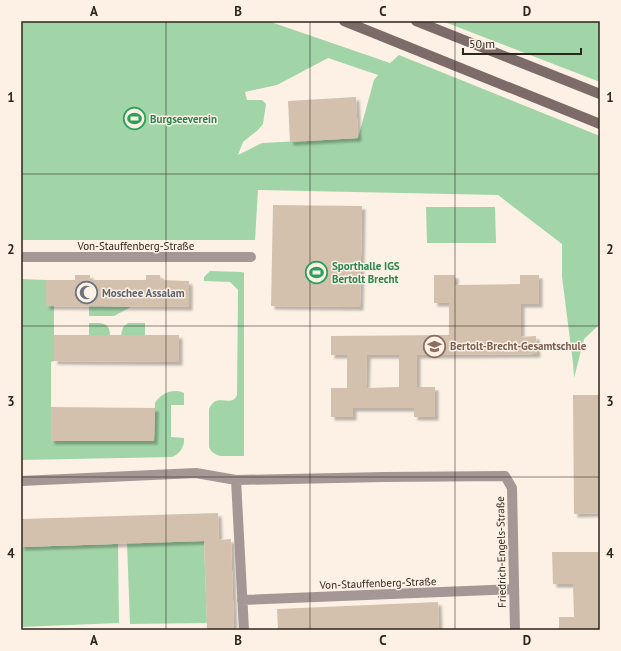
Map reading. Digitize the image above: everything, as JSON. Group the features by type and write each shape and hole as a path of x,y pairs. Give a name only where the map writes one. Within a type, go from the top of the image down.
{"street":[{"path":"344,21 600,124"},
{"path":"416,21 600,94"},
{"name":"Von-Stauffenberg-Straße","path":"21,258 251,257"},
{"path":"21,481 196,473 236,480 244,630"},
{"name":"Friedrich-Engels-Straße","path":"236,480 505,476 512,488 515,630"},
{"name":"Von-Stauffenberg-Straße","path":"242,600 514,589"}],"green space":[{"path":"21,21 268,21 390,63 399,55 600,136 600,324 584,339 574,378 562,277 562,244 498,195 258,190 255,240 21,240","holes":["328,58 378,75 374,80 358,138 262,143 238,155 243,142 263,124 266,104 262,100 247,100 245,92 277,85"]},
{"path":"442,21 600,21 600,82"},
{"path":"426,207 495,207 496,243 427,243"},
{"path":"210,271 244,273 244,456 220,456 211,451 209,447 209,409 216,401 231,401 237,395 238,290 230,282 204,281 204,277"},
{"path":"21,279 46,280 46,306 54,306 54,361 51,362 51,440 154,441 155,403 164,394 176,391 184,393 184,405 171,405 171,437 184,438 183,447 180,452 172,457 21,460"},
{"path":"89,306 131,307 114,316 89,316"},
{"path":"89,323 100,323 106,325 110,330 110,335 89,335"},
{"path":"128,323 145,323 145,335 121,335 123,327"},
{"path":"204,541 207,623 130,624 127,543"},
{"path":"118,544 119,623 21,627 21,547"}],"building":[{"path":"356,97 358,138 290,142 288,101"},
{"name":"Sporthalle IGS Bertolt Brecht","path":"273,205 362,206 360,307 271,306"},
{"path":"75,275 90,275 90,280 146,280 146,275 160,275 161,280 189,281 189,307 46,306 46,280 75,280"},
{"name":"Bertolt-Brecht-Gesamtschule","path":"434,275 455,275 455,285 520,284 520,275 539,275 539,304 521,304 521,337 536,336 537,354 417,355 417,387 435,387 435,417 414,417 414,408 353,408 353,417 331,417 331,388 347,388 347,355 331,355 331,336 449,335 449,303 434,303","holes":["367,355 399,355 399,387 366,388"]},
{"path":"54,335 179,335 179,362 54,361"},
{"path":"573,395 599,395 600,513 574,514"},
{"path":"51,407 155,408 154,441 51,441"},
{"path":"218,513 219,540 231,539 234,630 207,630 204,541 21,547 21,519"},
{"path":"552,552 600,552 600,630 559,630 559,617 574,617 573,584 553,584"},
{"path":"438,602 439,630 278,630 277,609"}],"place":[{"name":"Burgseeverein","path":"134,119"},
{"name":"Sporthalle IGS Bertolt Brecht","path":"316,272"},
{"name":"Moschee Assalam","path":"86,293"},
{"name":"Bertolt-Brecht-Gesamtschule","path":"434,346"}]}
